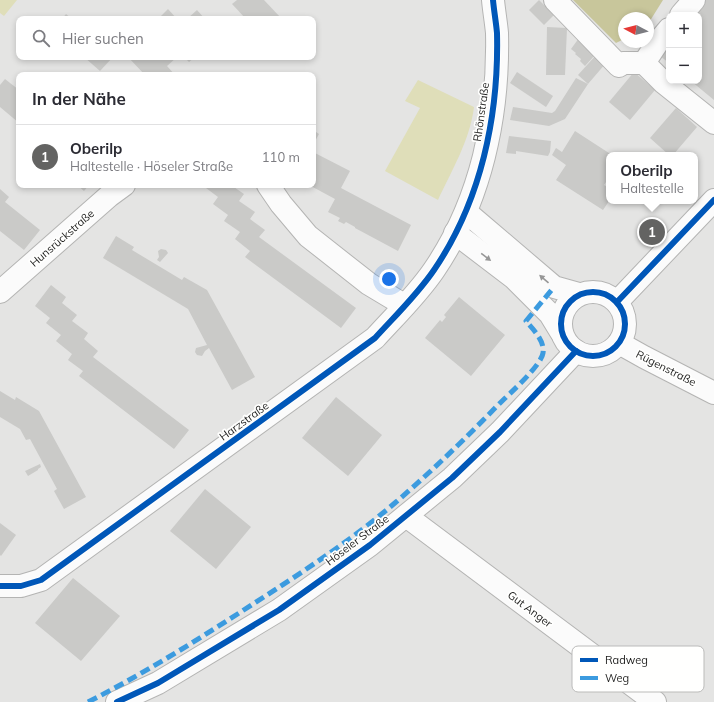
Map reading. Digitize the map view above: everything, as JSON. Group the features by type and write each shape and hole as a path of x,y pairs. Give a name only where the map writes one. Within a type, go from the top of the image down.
{"street":[{"name":"Rhönstraße","path":"461,223 480,170 491,122 496,77 497,32 493,0"},
{"path":"555,0 619,66 623,62 644,63 664,83 714,123"},
{"path":"684,12 694,0"},
{"path":"644,63 666,33"},
{"name":"Hunsrückstraße","path":"0,292 120,188"},
{"path":"270,188 281,204 308,236 369,284 404,305"},
{"path":"617,302 714,200"},
{"path":"461,223 554,287 579,294"},
{"path":"461,223 550,314 565,341 576,351 588,356 597,356 606,354 614,348 619,343 624,332 626,323 624,313 617,302 605,293 596,291 579,294 566,306 562,314 560,323 561,332"},
{"name":"Harzstraße","path":"0,586 21,586 41,580 374,338 434,270 461,223"},
{"name":"Rügenstraße","path":"619,343 714,393"},
{"name":"Höseler Straße","path":"118,702 158,683 279,610 370,545 452,478 500,432 576,351"},
{"name":"Gut Anger","path":"406,516 580,646"},
{"name":"Gut Anger","path":"642,692 655,702"}],"green space":[{"path":"0,0 17,0 4,16 0,13"},
{"path":"418,80 474,107 465,143 438,200 385,171 420,108 405,101"}],"shaded area":[{"path":"573,0 663,0 654,14 654,12 618,12 618,42 616,43"}],"building":[{"path":"237,0 264,0 279,16 243,16 232,4"},
{"path":"539,0 554,15 544,25 529,10"},
{"path":"706,0 714,0 714,100 695,84 702,84 702,12 696,12"},
{"path":"168,9 174,16 161,16"},
{"path":"197,10 202,16 190,16"},
{"path":"547,27 567,28 565,75 546,75"},
{"path":"579,38 595,55 585,66 580,61 581,59 571,49"},
{"path":"666,49 666,61 660,56"},
{"path":"597,54 606,63 588,84 578,75"},
{"path":"87,60 110,60 100,71"},
{"path":"131,60 174,60 167,66 172,72 142,72"},
{"path":"517,72 553,96 546,107 510,83"},
{"path":"634,72 655,90 630,120 609,102"},
{"path":"576,78 588,84 565,119 549,126 510,120 513,107 552,113 555,111"},
{"path":"5,79 16,88 16,120 0,107 0,85"},
{"path":"676,108 697,127 676,152 666,152 650,138"},
{"path":"575,131 607,152 606,152 606,182 604,185 606,186 607,204 603,210 556,180 566,165 552,155 556,148 562,152"},
{"path":"316,132 319,134 316,140"},
{"path":"509,136 551,141 550,152 548,156 516,151 516,154 506,153"},
{"path":"316,154 350,171 341,188 411,225 398,251 346,222 344,224 338,221 340,218 328,212 335,199 315,188 316,188"},
{"path":"206,188 235,188 244,194 239,201 255,212 250,219 265,230 259,237 356,308 341,328 245,257 250,251 235,239 240,232 224,221 228,215 213,204 218,197"},
{"path":"0,189 9,197 5,202 40,230 24,250 0,231"},
{"path":"116,236 134,247 132,250 182,280 184,277 207,290 255,377 232,390 209,348 202,356 197,355 195,352 196,348 207,345 188,309 103,258"},
{"path":"161,249 166,250 168,253 160,262 157,260 159,257 158,251"},
{"path":"51,285 66,297 62,303 77,315 72,321 88,333 84,339 98,351 93,357 189,430 174,449 79,376 83,371 68,360 72,354 56,341 61,335 46,323 50,318 35,306"},
{"path":"459,297 505,335 471,376 425,338 440,320 442,322 446,317 444,315"},
{"path":"0,391 15,400 16,397 39,411 86,497 64,509 54,491 57,489 30,439 26,440 20,429 0,417"},
{"path":"336,397 382,435 348,476 302,438"},
{"path":"40,464 41,467 38,470 28,476 25,471"},
{"path":"205,489 251,527 216,569 170,531"},
{"path":"0,523 16,535 1,556 0,555"},
{"path":"73,578 120,616 81,661 35,623"}],"marked path":[{"path":"88,702 172,655 326,556 362,530 436,466 524,380 541,359 543,353 542,344 538,336 526,321 554,287"}],"cycle path":[{"path":"0,586 21,586 41,580 375,338 406,305 434,270 450,243 464,216 484,157 495,95 497,64 497,33 493,0"},
{"path":"617,302 714,200"},
{"path":"587,292 599,292 616,301 623,312 625,324 623,336 616,347 599,356 587,356 575,351 566,342 561,330 561,318 566,306 575,297 587,292"},
{"path":"117,702 158,683 279,610 370,545 452,478 500,432 576,351"}],"place":[{"name":"Oberilp","path":"652,232"}]}
